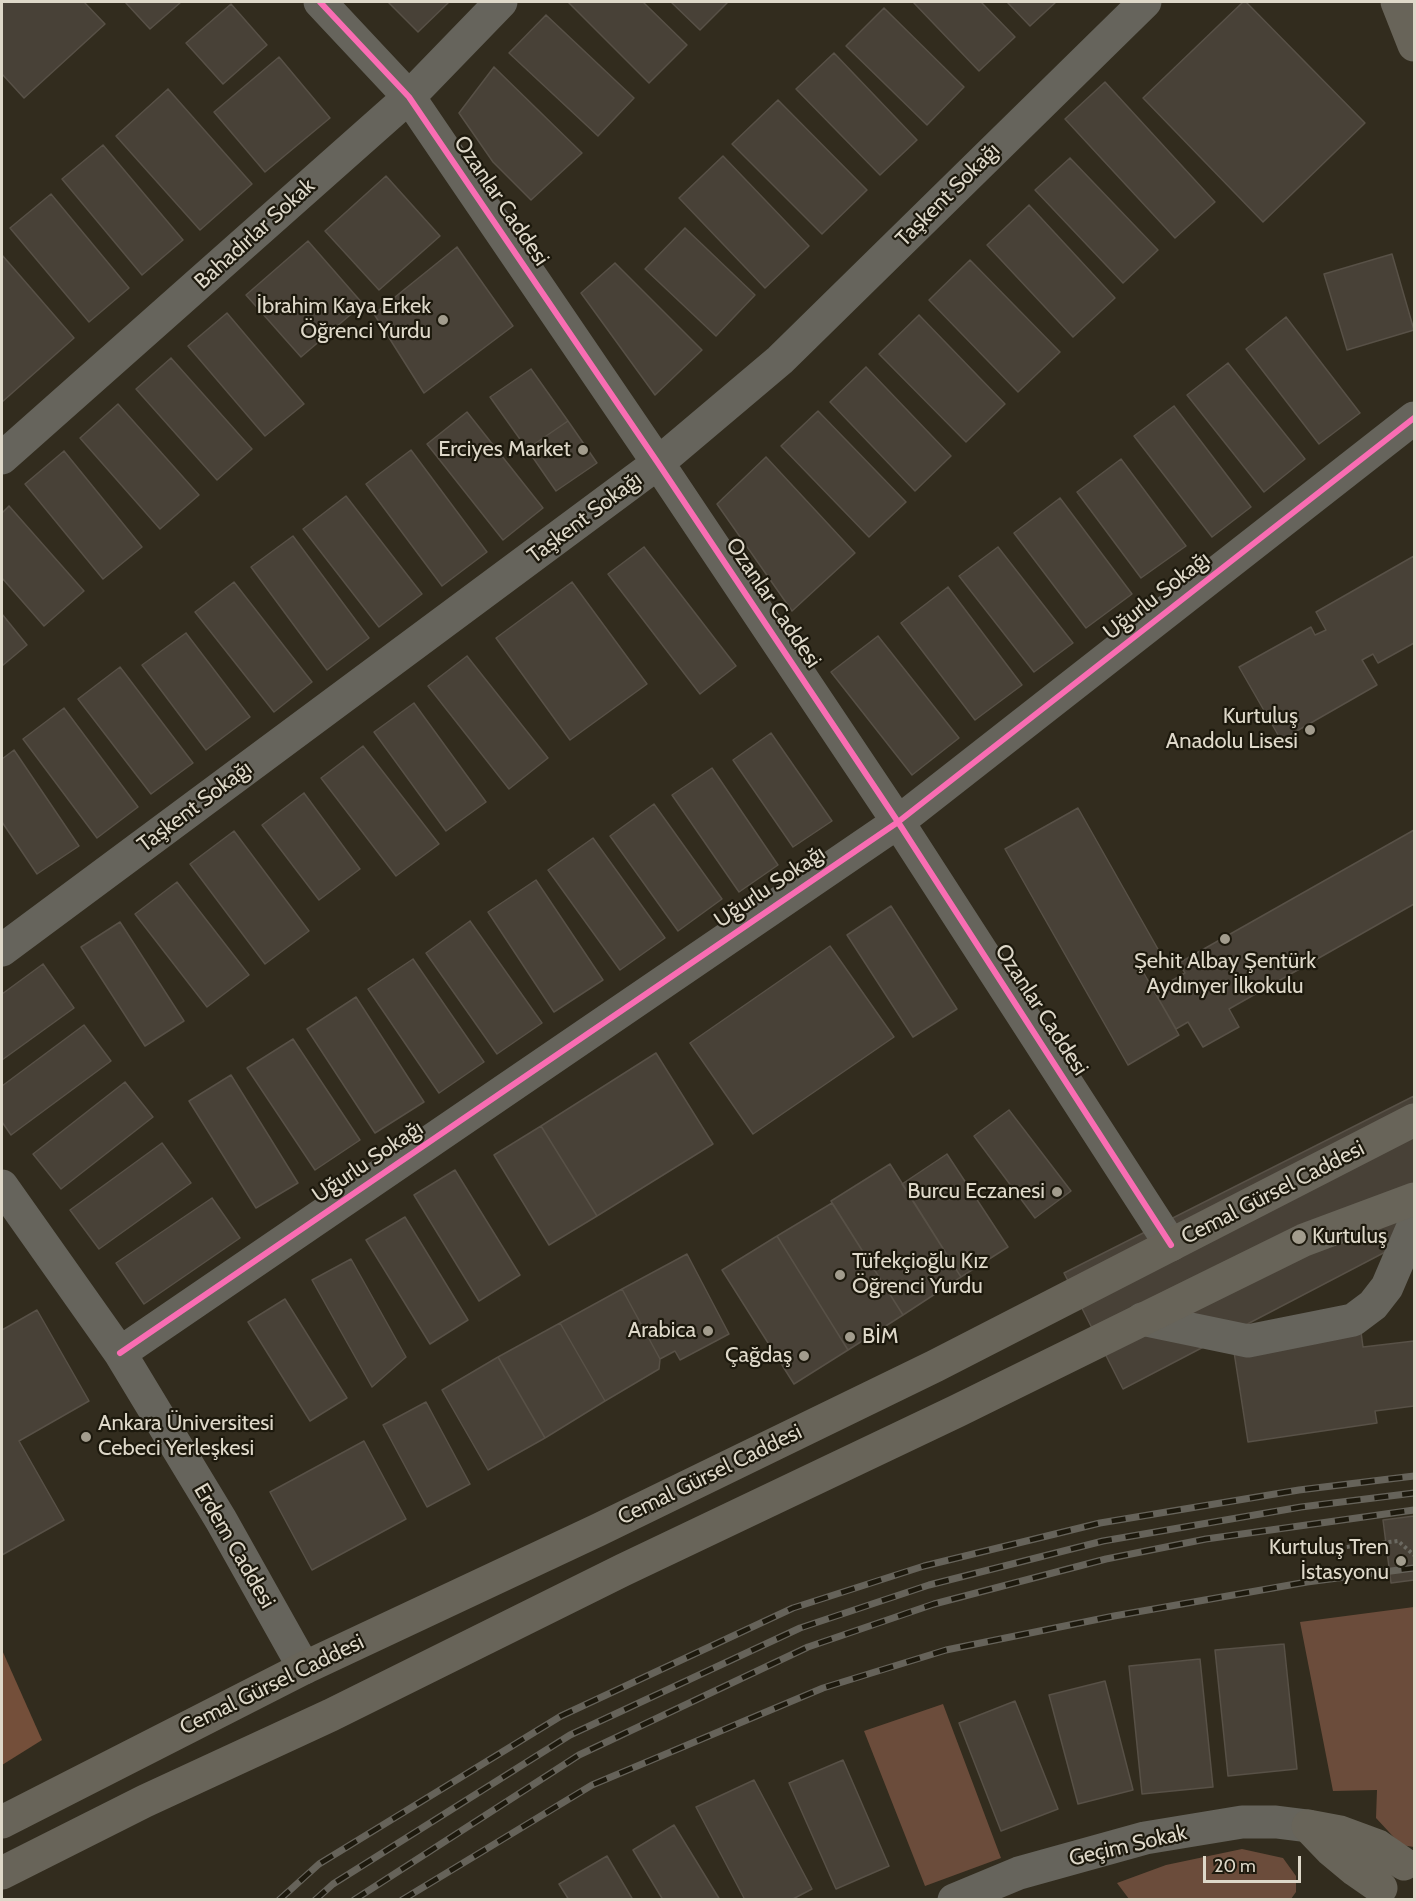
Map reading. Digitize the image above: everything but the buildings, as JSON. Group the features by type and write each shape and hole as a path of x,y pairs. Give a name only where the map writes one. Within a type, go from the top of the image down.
{"main road":[{"path":"1397,2 1414,45"},
{"name":"Cemal Gürsel Caddesi","path":"2,1822 304,1668 598,1530 882,1392 1414,1120"},
{"path":"2,1873 145,1800 331,1715 623,1570 946,1416 1304,1240 1414,1199"},
{"path":"1308,1826 1340,1832 1378,1846 1409,1864"},
{"path":"1308,1826 1331,1850 1381,1894 1386,1878 1394,1870 1409,1864"}],"street":[{"name":"Ozanlar Caddesi","path":"320,2 409,97 658,463 897,822 1171,1245"},
{"name":"Bahadırlar Sokak","path":"2,458 409,97 501,2"},
{"name":"Taşkent Sokağı","path":"2,950 658,463 780,360 1145,2"},
{"name":"Uğurlu Sokağı","path":"120,1353 897,822 1414,418"},
{"name":"Erdem Caddesi","path":"2,1186 120,1353 221,1521 304,1668"},
{"path":"1142,1318 1248,1341 1353,1320 1373,1305 1387,1287 1414,1224"},
{"name":"Geçim Sokak","path":"954,1899 1019,1873 1145,1838 1242,1822 1276,1822 1308,1826"}],"path":[{"path":"1311,1551 1398,1541 1414,1555"}],"shaded area":[{"path":"1414,1607 1414,1847 1401,1845 1376,1818 1377,1790 1333,1791 1300,1622"},
{"path":"2,1650 42,1740 2,1765"},
{"path":"943,1704 1001,1858 925,1886 864,1731"},
{"path":"1242,1849 1283,1858 1296,1876 1296,1892 1291,1899 1129,1899 1117,1883 1166,1865"}],"railway":[{"path":"279,1900 319,1864 561,1716 793,1608 924,1566 1100,1523 1299,1490 1414,1476"},
{"path":"315,1900 333,1884 570,1735 800,1628 929,1585 1103,1541 1301,1507 1414,1493"},
{"path":"354,1900 579,1755 808,1647 934,1604 1106,1559 1206,1539 1414,1510"},
{"path":"402,1900 592,1785 823,1688 946,1650 1114,1616 1307,1582 1414,1568"}],"cycle path":[{"path":"320,2 409,97 898,822 1171,1245"},
{"path":"120,1353 898,822 1414,418"}],"place":[{"name":"İbrahim Kaya Erkek Öğrenci Yurdu","path":"443,320"},
{"name":"Erciyes Market","path":"583,450"},
{"name":"Kurtuluş Anadolu Lisesi","path":"1310,730"},
{"name":"Şehit Albay Şentürk Aydınyer İlkokulu","path":"1225,939"},
{"name":"Burcu Eczanesi","path":"1057,1192"},
{"name":"Kurtuluş","path":"1299,1237"},
{"name":"Tüfekçioğlu Kız Öğrenci Yurdu","path":"840,1275"},
{"name":"Arabica","path":"708,1331"},
{"name":"BİM","path":"850,1337"},
{"name":"Çağdaş","path":"804,1356"},
{"name":"Ankara Üniversitesi Cebeci Yerleşkesi","path":"86,1437"},
{"name":"Kurtuluş Tren İstasyonu","path":"1401,1561"}]}
